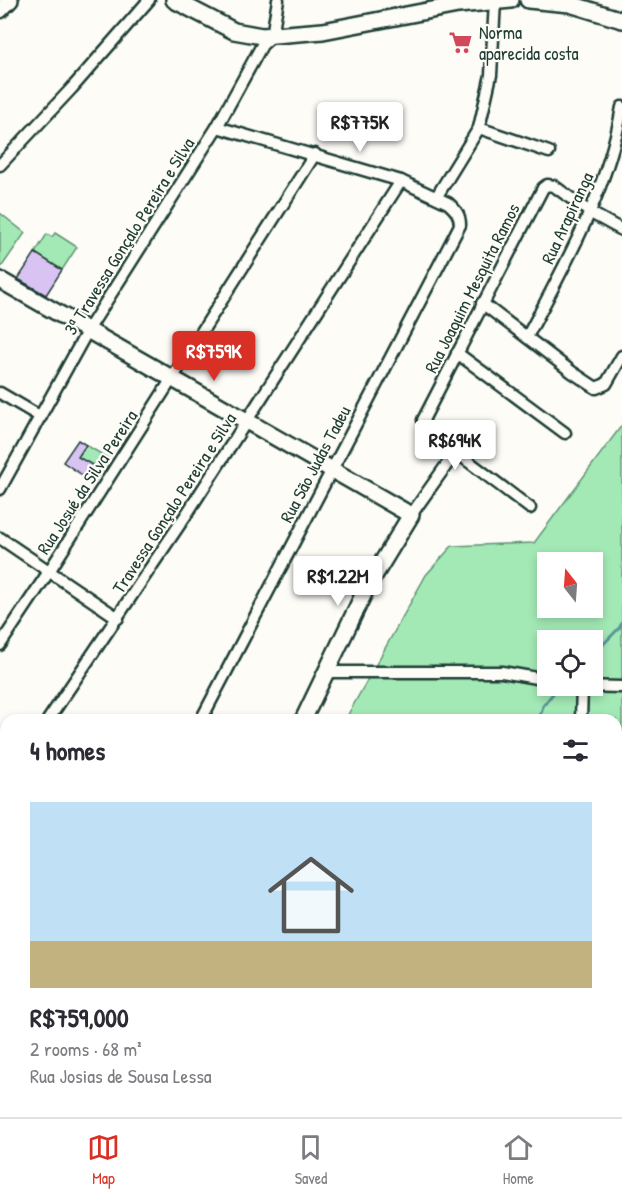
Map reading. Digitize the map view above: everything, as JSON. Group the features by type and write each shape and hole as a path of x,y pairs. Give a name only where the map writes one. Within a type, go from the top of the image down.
{"street":[{"path":"0,10 10,0"},
{"path":"0,165 72,88 149,0"},
{"path":"174,0 234,31 272,36 323,31 433,5 512,0"},
{"name":"3ª Travessa Gonçalo Pereira e Silva","path":"0,489 88,330 217,127 259,51 272,36 278,0"},
{"path":"528,0 570,4 622,20"},
{"path":"217,127 401,181 436,196 479,128 490,75 495,1"},
{"name":"Rua Arapiranga","path":"527,337 591,213 613,151 622,106"},
{"path":"479,128 549,152"},
{"name":"Rua Josué da Silva Pereira","path":"0,645 315,154"},
{"name":"Travessa Gonçalo Pereira e Silva","path":"52,714 248,420 401,181"},
{"name":"Rua Joaquim Mesquita Ramos","path":"455,453 424,427 425,414 540,194 547,185 554,186 591,213"},
{"name":"Rua São Judas Tadeu","path":"204,714 331,467 460,225 455,209 436,196"},
{"path":"591,213 622,230"},
{"path":"0,280 411,514"},
{"path":"482,303 579,377 596,387 606,384 622,356"},
{"path":"457,353 565,433"},
{"path":"0,393 41,417"},
{"path":"306,714 366,589 411,514 455,453 530,508"},
{"path":"0,538 118,618"},
{"path":"325,672 502,672 537,678"},
{"path":"603,687 622,687"},
{"path":"580,696 581,714"}],"green space":[{"path":"0,213 25,233 0,269"},
{"path":"55,233 77,247 62,270 35,253 47,234 52,237"},
{"path":"622,425 622,714 348,714 426,575 452,546 534,543"},
{"path":"86,445 108,458 101,470 78,457"}],"building":[{"path":"35,253 62,270 46,295 18,279"},
{"path":"78,440 86,445 78,457 101,470 94,483 63,462"}],"waterway":[{"path":"603,645 622,622"},
{"path":"541,714 543,706 551,696"}],"place":[{"name":"Norma aparecida costa","path":"461,42"}]}
